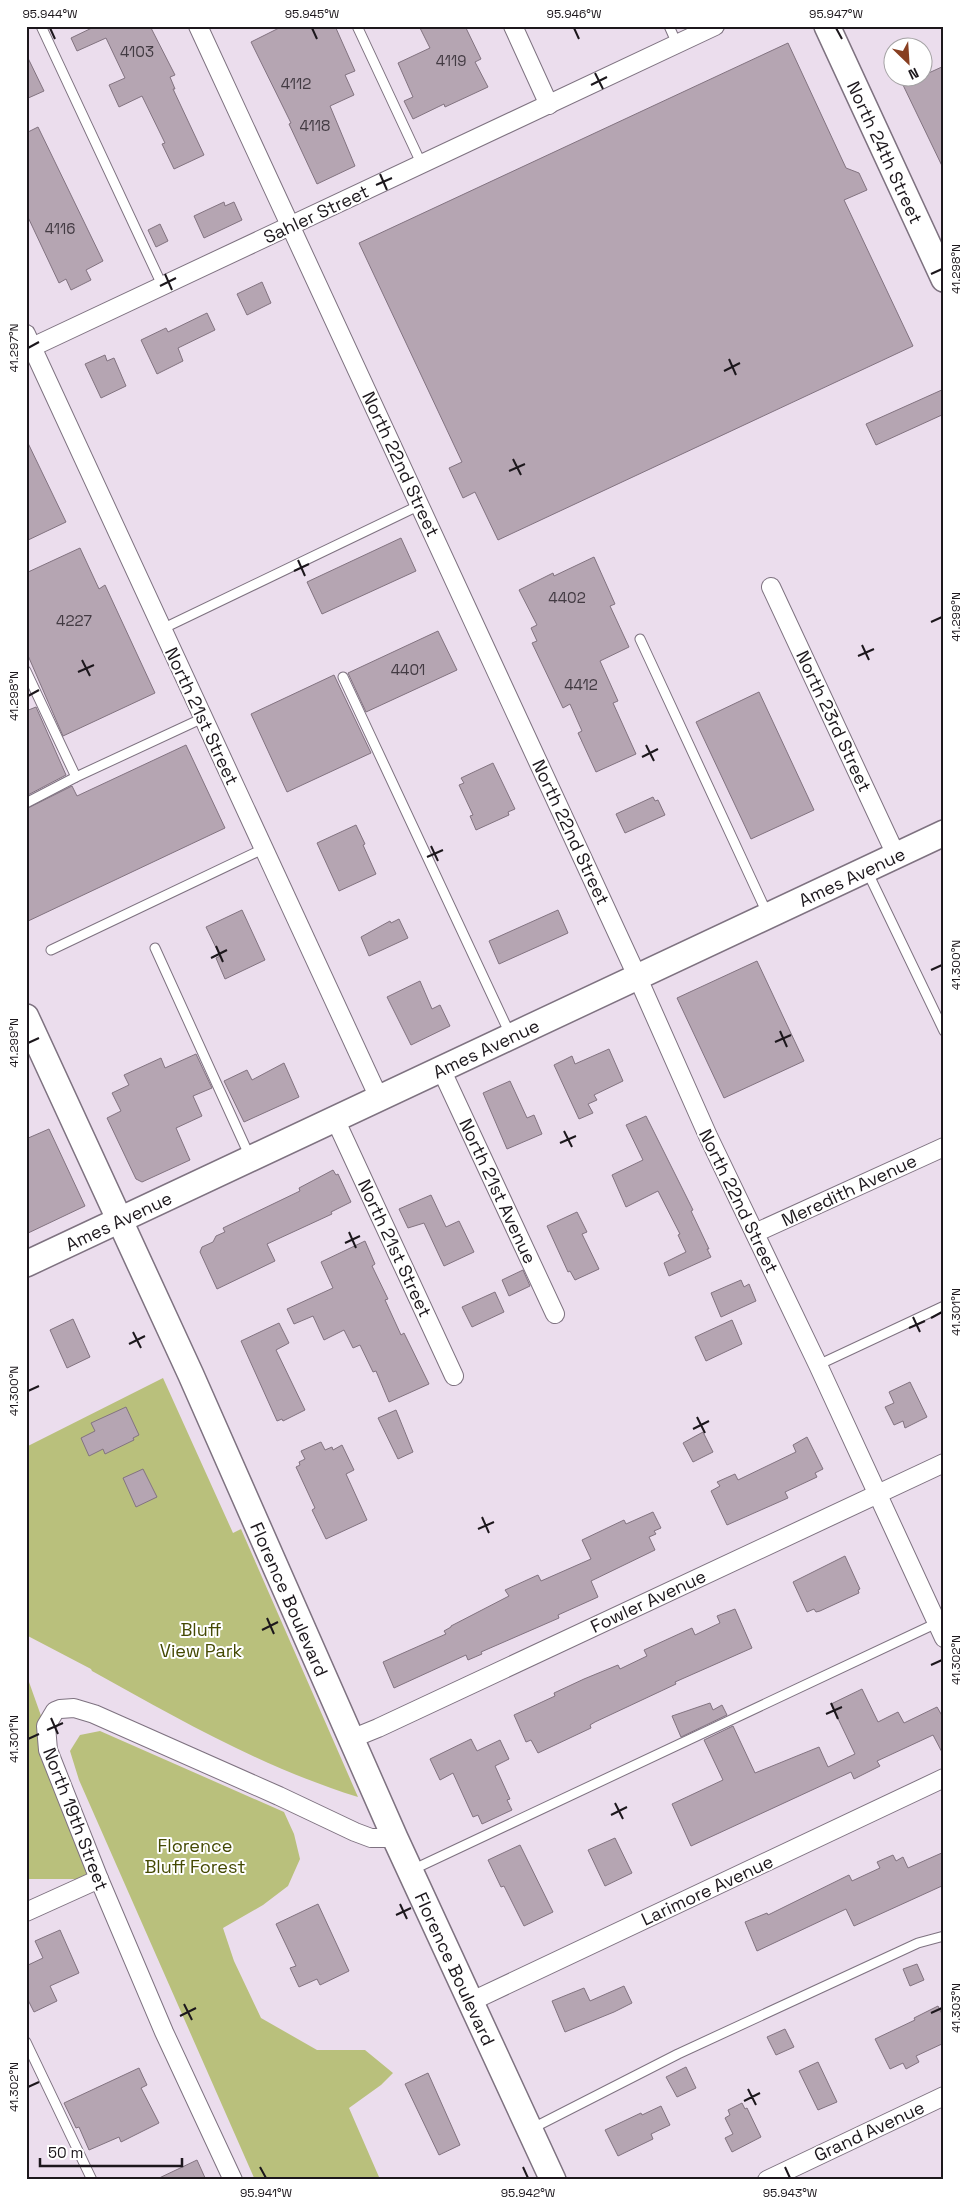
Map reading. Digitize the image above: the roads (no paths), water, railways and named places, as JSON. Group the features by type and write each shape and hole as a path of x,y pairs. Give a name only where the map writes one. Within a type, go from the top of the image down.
{"main road":[{"name":"North 24th Street","path":"827,26 944,278"},
{"name":"Ames Avenue","path":"26,1264 510,1035 944,833"},
{"name":"Florence Boulevard","path":"26,1017 120,1219 395,1838 554,2180"}],"street":[{"name":"North 22nd Street","path":"198,26 637,976 708,1136 941,1627"},
{"path":"513,26 549,105"},
{"name":"Sahler Street","path":"28,344 162,286 714,26"},
{"name":"North 21st Street","path":"28,344 379,1098"},
{"name":"North 23rd Street","path":"771,587 896,855"},
{"name":"North 21st Avenue","path":"440,1068 555,1314"},
{"name":"North 21st Street","path":"335,1119 454,1376"},
{"name":"Meredith Avenue","path":"755,1234 944,1147"},
{"name":"Fowler Avenue","path":"351,1739 387,1724 944,1462"},
{"name":"North 19th Street","path":"233,2180 164,2032 99,1879 48,1750 46,1726 55,1711 60,1709 74,1708 94,1714 355,1832 371,1838 395,1838"},
{"name":"Larimore Avenue","path":"470,2002 944,1778"},
{"path":"26,1912 99,1879"},
{"name":"Grand Avenue","path":"767,2180 944,2096"}],"lane":[{"path":"41,26 162,286"},
{"path":"357,26 422,165"},
{"path":"669,26 677,44"},
{"path":"162,629 420,505"},
{"path":"640,639 768,916"},
{"path":"26,671 76,777"},
{"path":"342,677 510,1035"},
{"path":"26,803 76,777 203,718"},
{"path":"51,950 263,849"},
{"path":"866,870 944,1031"},
{"path":"154,948 251,1158"},
{"path":"818,1365 944,1306"},
{"path":"410,1871 941,1627"},
{"path":"530,2129 678,2054 918,1943 944,1936"},
{"path":"26,2042 92,2180"}],"park label":[{"name":"Bluff View Park","path":"201,1639"},
{"name":"Florence Bluff Forest","path":"195,1855"}]}
